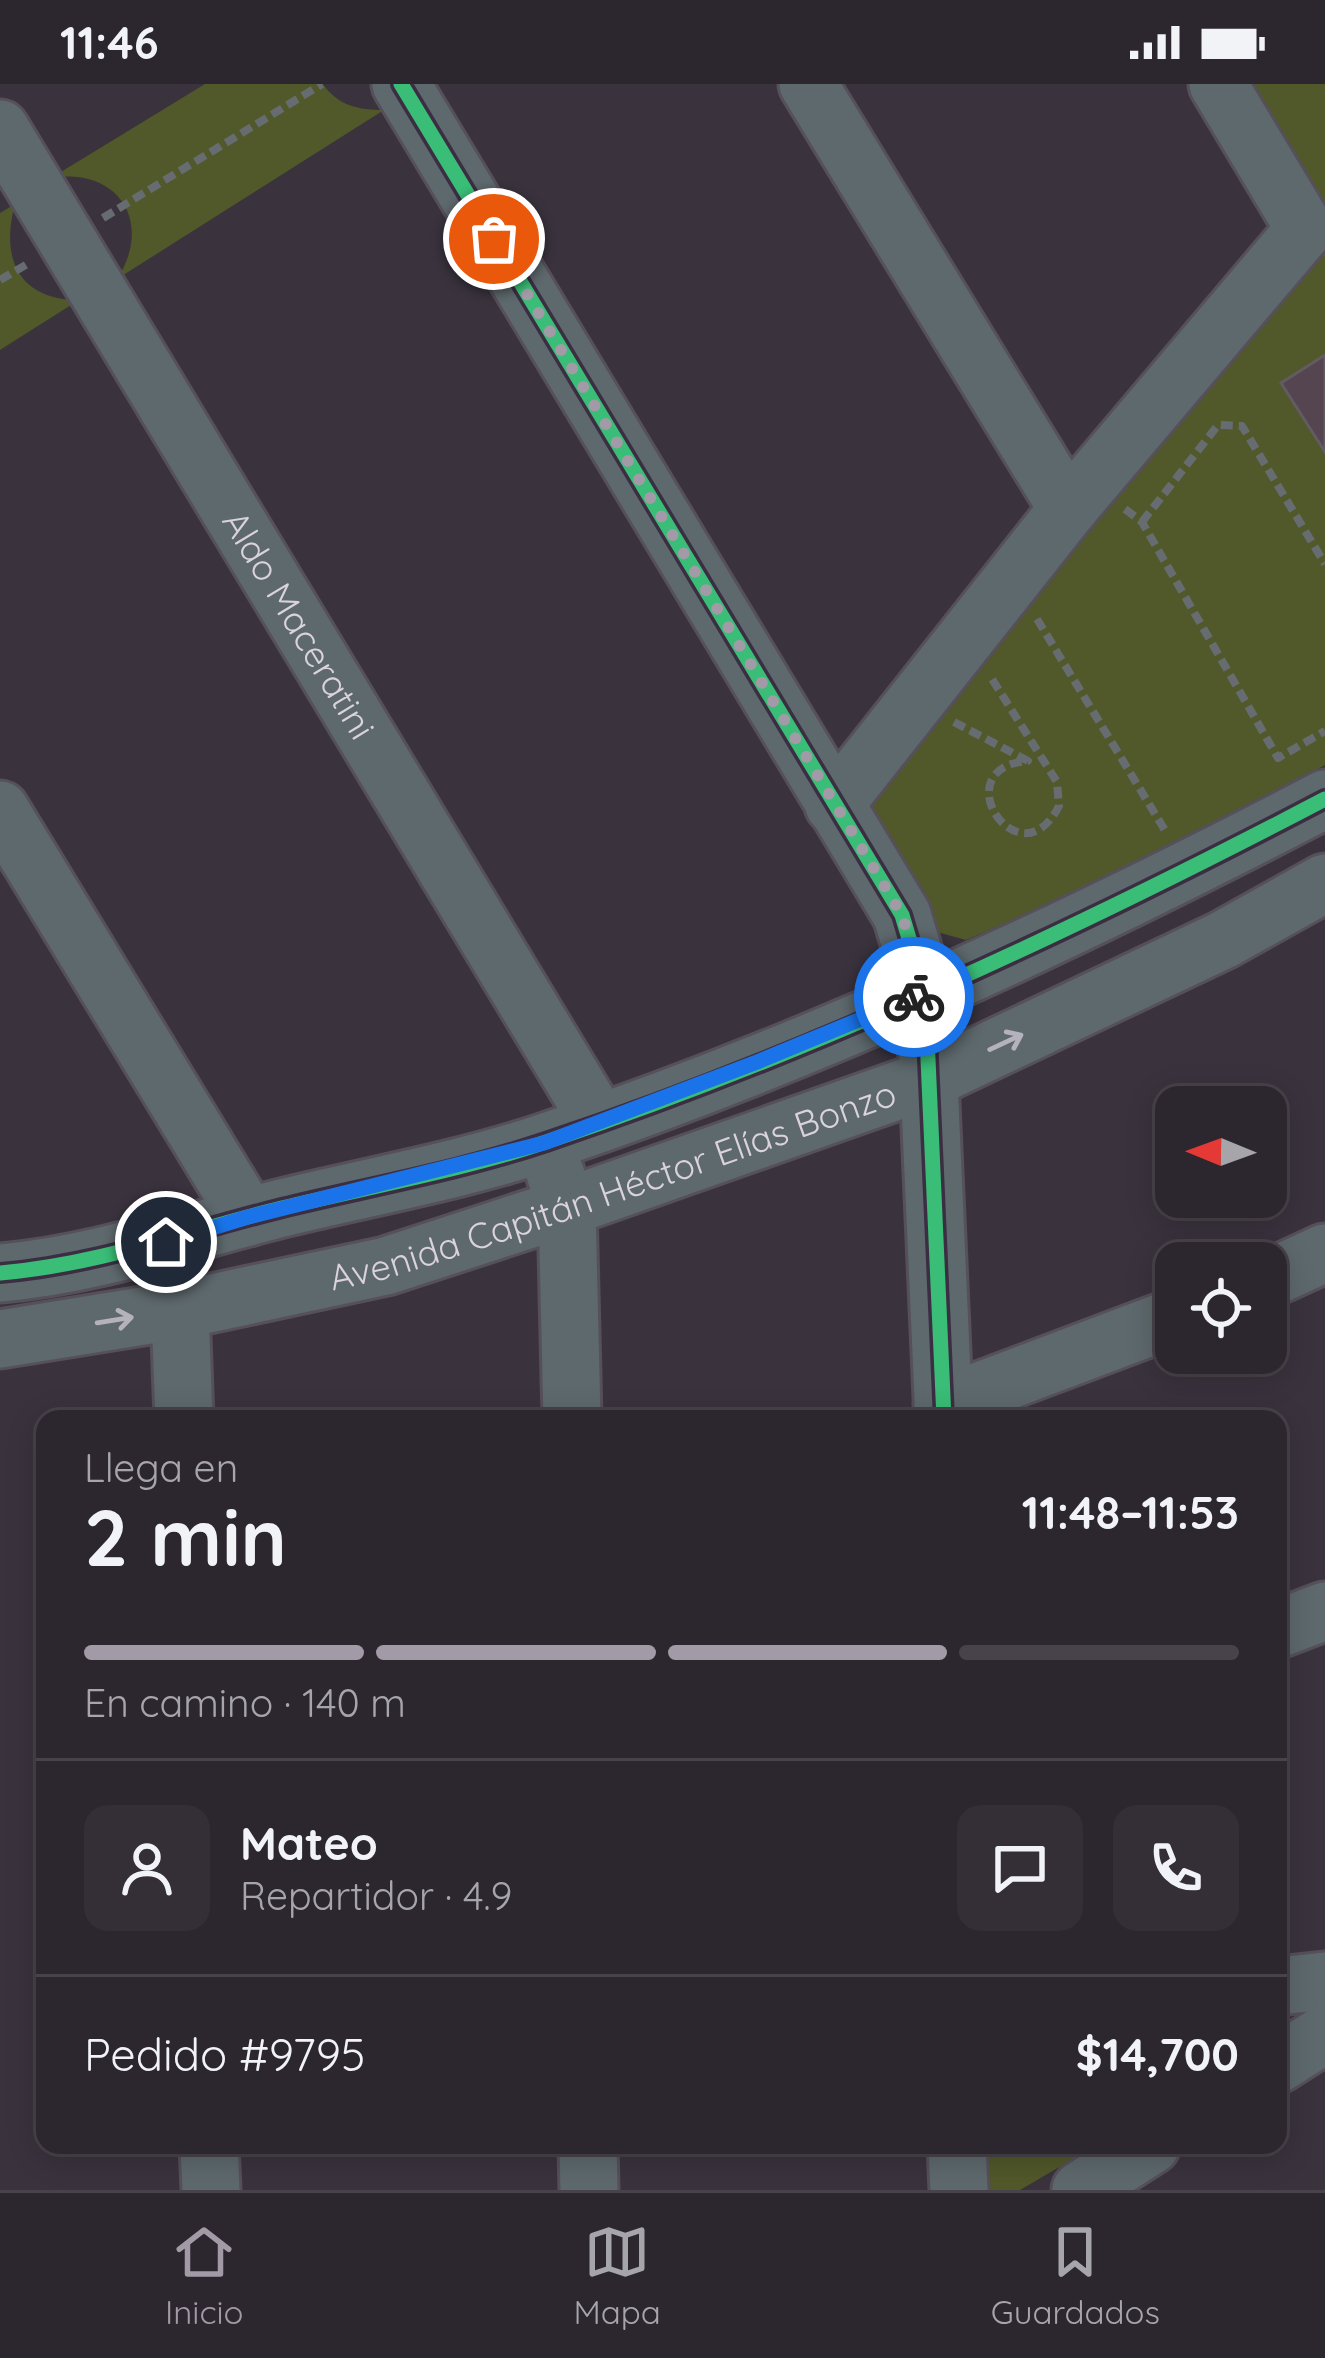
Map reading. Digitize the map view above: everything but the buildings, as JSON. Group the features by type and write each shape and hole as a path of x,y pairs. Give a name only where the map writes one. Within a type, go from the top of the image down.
{"street":[{"path":"401,84 902,915 925,992 944,1410"},
{"path":"808,84 1068,509"},
{"path":"834,805 1068,509 1305,230 1218,84"},
{"name":"Aldo Maceratini","path":"0,129 599,1121"},
{"name":"Avenida Capitán Héctor Elías Bonzo","path":"0,1273 166,1242 544,1143 925,992 1325,799"},
{"path":"0,811 248,1217"},
{"name":"Avenida Capitán Héctor Elías Bonzo","path":"0,1339 180,1310 386,1266 567,1207 930,1078 1222,940 1325,883"},
{"path":"544,1143 567,1207 572,1410"},
{"path":"166,1242 180,1310 184,1410"},
{"path":"1287,1270 1325,1252"},
{"path":"949,1410 1155,1326"},
{"path":"1287,1625 1325,1610"},
{"path":"1287,1985 1325,1981"},
{"path":"1287,2058 1325,2035"},
{"path":"209,2154 211,2190"},
{"path":"588,2154 589,2190"},
{"path":"957,2154 958,2190"},
{"path":"1081,2190 1137,2154"}],"path":[{"path":"0,280 322,84"},
{"path":"1325,564 1242,426 1218,425 1142,522 1278,758 1325,731"},
{"path":"1013,579 1188,869"},
{"path":"916,702 1028,761 1005,766 990,785 990,806 1001,824 1034,832 1053,818 1059,806 1057,782 966,638"}],"green space":[{"path":"205,84 323,84 350,105 384,110 117,279 132,238 123,203 95,181 51,178"},
{"path":"1244,84 1325,84 1325,217"},
{"path":"15,204 10,242 19,273 42,293 79,300 0,350 0,213"},
{"path":"1325,223 1325,765 1180,848 966,940 937,932 868,809 868,792"},
{"path":"979,2154 1082,2154 1020,2190 979,2190"}],"cycle path":[{"path":"401,84 902,915 925,992 944,1410"},
{"path":"0,1273 107,1255 482,1161 646,1107 942,986 1325,799"}],"way so far":[{"path":"494,239 902,915 925,992 914,997"}],"route":[{"path":"166,1242 544,1143 914,997"}]}
